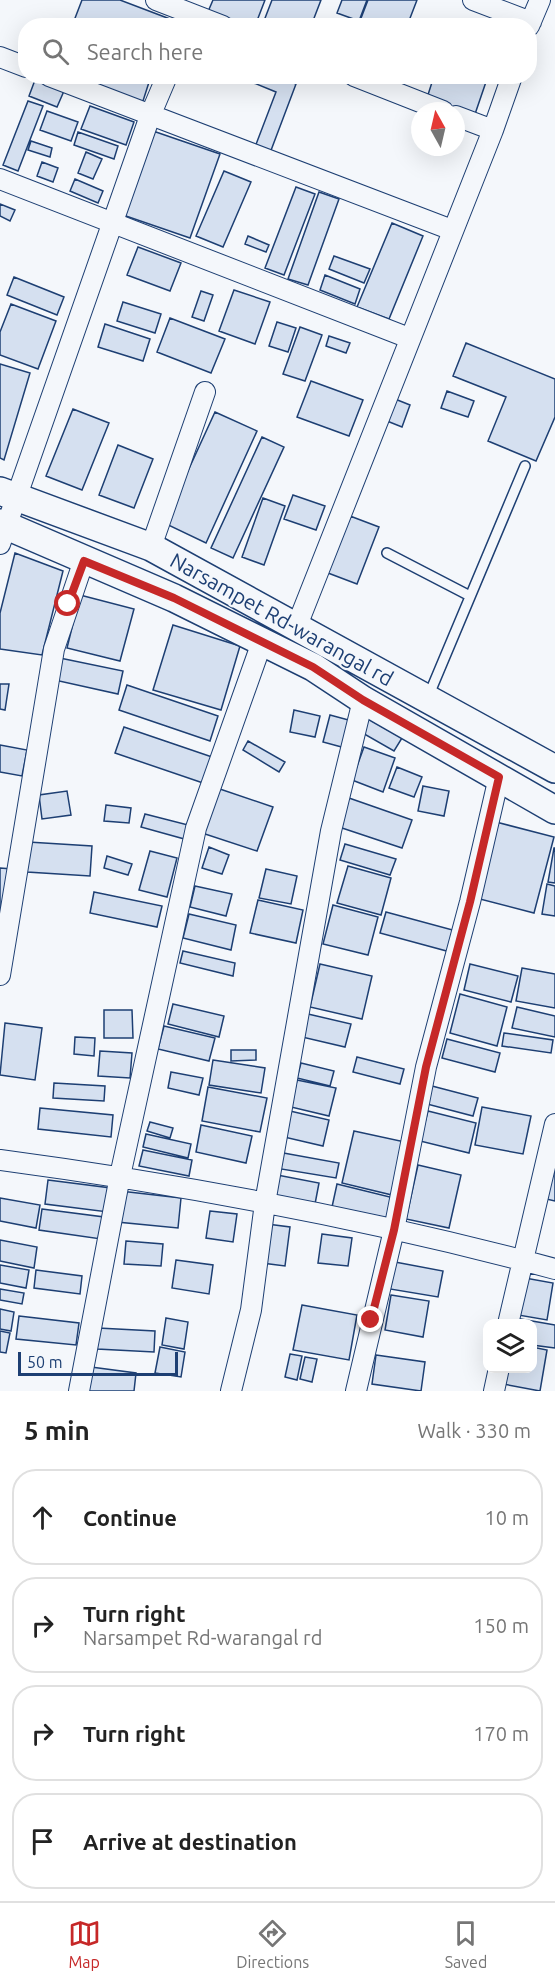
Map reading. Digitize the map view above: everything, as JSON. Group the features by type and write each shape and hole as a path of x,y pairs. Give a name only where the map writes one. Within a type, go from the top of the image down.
{"main road":[{"name":"Narsampet Rd-warangal rd","path":"8,493 151,547 555,769"},
{"name":"Narsampet Rd-warangal rd","path":"2,531 84,561 174,598 313,667 363,700 555,810"}],"street":[{"path":"156,0 194,13"},
{"path":"473,0 516,18"},
{"path":"532,18 540,0"},
{"path":"0,57 18,64"},
{"path":"69,84 452,230"},
{"path":"2,531 8,493 113,224 150,116 164,84"},
{"path":"374,84 420,102"},
{"path":"296,628 509,84"},
{"path":"465,119 493,130"},
{"path":"0,179 409,338"},
{"path":"151,547 205,392"},
{"path":"0,975 54,649 84,561"},
{"path":"79,1391 120,1176 196,828 262,642"},
{"path":"231,1391 251,1310 266,1203 331,831 363,700"},
{"path":"356,1391 394,1230 426,1067 470,902 499,777"},
{"path":"509,1319 555,1124"},
{"path":"0,1160 120,1176 266,1203 394,1230 555,1269"},
{"path":"494,1391 498,1373"}],"lane":[{"path":"427,700 525,466"},
{"path":"387,553 470,596"}],"building":[{"path":"82,0 120,0 167,18 75,18"},
{"path":"213,0 265,0 258,18 217,18 207,14"},
{"path":"272,0 321,0 314,18 265,18"},
{"path":"342,0 367,0 360,18 351,18 337,13"},
{"path":"368,0 417,0 410,18 361,18"},
{"path":"34,84 46,84 64,91 57,107 29,96"},
{"path":"86,84 148,84 142,104"},
{"path":"256,84 296,84 270,153 255,147 276,92"},
{"path":"431,84 485,84 474,117 465,114 465,102 426,101"},
{"path":"28,101 43,106 18,171 3,165"},
{"path":"90,106 134,122 126,145 81,129"},
{"path":"47,111 78,122 71,141 40,130"},
{"path":"153,131 220,154 190,238 123,215"},
{"path":"78,132 118,146 114,159 74,145"},
{"path":"31,141 52,148 50,157 28,150"},
{"path":"86,152 102,159 93,179 78,173"},
{"path":"42,162 58,168 53,182 37,176"},
{"path":"224,171 251,182 223,247 196,236"},
{"path":"75,179 103,191 98,203 70,191"},
{"path":"296,187 315,194 284,275 265,268"},
{"path":"319,192 339,199 308,285 288,279"},
{"path":"0,204 15,210 10,221 0,216"},
{"path":"392,223 423,236 389,319 357,307"},
{"path":"248,236 269,245 266,252 245,244"},
{"path":"138,247 181,263 170,291 127,275"},
{"path":"334,256 370,269 364,283 329,269"},
{"path":"325,275 360,289 355,304 320,290"},
{"path":"14,277 64,297 57,315 7,295"},
{"path":"234,290 270,302 255,344 219,331"},
{"path":"201,291 213,295 204,321 192,317"},
{"path":"123,302 161,314 155,333 117,321"},
{"path":"11,304 56,321 38,369 0,355 0,332"},
{"path":"170,318 225,339 211,373 157,352"},
{"path":"277,322 296,328 288,352 269,346"},
{"path":"105,324 150,339 143,361 98,347"},
{"path":"300,327 322,335 305,381 283,374"},
{"path":"329,336 350,343 346,353 326,346"},
{"path":"466,343 555,379 555,417 536,461 488,441 506,397 453,376"},
{"path":"0,364 30,373 4,460 0,458"},
{"path":"311,381 363,400 349,436 297,417"},
{"path":"447,391 474,401 468,417 441,408"},
{"path":"395,399 410,405 402,427 387,421"},
{"path":"73,409 109,423 82,490 46,476"},
{"path":"215,412 257,431 206,543 164,523"},
{"path":"262,437 284,447 233,558 211,548"},
{"path":"118,445 153,459 134,508 99,495"},
{"path":"293,495 325,506 316,530 284,519"},
{"path":"263,498 285,506 264,565 242,557"},
{"path":"350,516 379,527 357,584 328,573"},
{"path":"15,553 63,571 42,655 0,649 0,613"},
{"path":"80,595 134,609 120,661 67,648"},
{"path":"173,625 240,646 221,710 153,690"},
{"path":"55,657 123,671 118,694 50,679"},
{"path":"0,684 9,684 5,710 0,709"},
{"path":"127,685 218,716 210,741 119,710"},
{"path":"294,710 320,716 315,737 290,732"},
{"path":"330,715 356,722 349,749 323,742"},
{"path":"367,718 402,738 394,751 359,731"},
{"path":"124,727 215,758 206,784 115,753"},
{"path":"248,741 285,762 279,772 243,750"},
{"path":"0,745 27,750 22,776 0,772"},
{"path":"364,747 395,758 383,792 352,780"},
{"path":"397,767 422,777 414,797 389,788"},
{"path":"423,786 449,791 444,816 418,811"},
{"path":"214,787 273,807 257,851 199,832"},
{"path":"67,791 71,815 42,819 39,795"},
{"path":"349,798 412,820 402,848 339,827"},
{"path":"106,805 131,808 129,823 104,821"},
{"path":"145,814 192,826 188,840 141,827"},
{"path":"496,822 554,837 534,913 476,898"},
{"path":"28,842 92,846 90,876 27,872"},
{"path":"345,844 396,859 390,875 340,860"},
{"path":"209,847 229,855 222,874 202,868"},
{"path":"555,848 555,883 548,882"},
{"path":"150,851 177,858 167,897 139,890"},
{"path":"107,856 132,864 128,875 104,868"},
{"path":"348,866 391,878 381,915 337,903"},
{"path":"0,868 12,869 7,914 0,913"},
{"path":"266,869 297,876 291,904 259,898"},
{"path":"547,884 555,886 555,916 542,914"},
{"path":"195,886 232,894 226,916 190,907"},
{"path":"94,892 162,906 157,927 90,913"},
{"path":"258,900 303,910 296,943 250,933"},
{"path":"333,905 378,917 368,955 323,944"},
{"path":"386,912 460,932 454,953 380,933"},
{"path":"189,914 236,925 231,950 183,938"},
{"path":"183,951 235,963 233,976 180,963"},
{"path":"320,964 372,976 362,1019 310,1007"},
{"path":"470,964 518,976 511,1002 464,990"},
{"path":"522,968 555,974 555,1008 516,1001"},
{"path":"460,994 507,1007 497,1046 450,1033"},
{"path":"173,1004 224,1016 219,1037 168,1024"},
{"path":"517,1007 555,1016 555,1037 512,1028"},
{"path":"104,1010 132,1010 133,1038 104,1038"},
{"path":"308,1014 351,1024 345,1047 302,1037"},
{"path":"5,1023 42,1028 35,1080 0,1075"},
{"path":"164,1026 215,1038 209,1061 158,1049"},
{"path":"504,1033 553,1040 551,1053 502,1046"},
{"path":"75,1037 95,1038 94,1056 74,1054"},
{"path":"447,1039 500,1053 495,1072 442,1058"},
{"path":"231,1050 256,1050 256,1060 231,1061"},
{"path":"100,1051 132,1053 130,1078 98,1076"},
{"path":"357,1057 404,1069 400,1084 353,1072"},
{"path":"213,1060 265,1068 261,1093 209,1085"},
{"path":"301,1063 334,1071 330,1086 297,1078"},
{"path":"171,1072 203,1078 199,1095 168,1088"},
{"path":"297,1080 336,1088 329,1116 291,1107"},
{"path":"54,1083 105,1086 104,1101 53,1098"},
{"path":"432,1086 478,1098 473,1116 427,1104"},
{"path":"208,1087 267,1098 260,1132 202,1121"},
{"path":"482,1107 531,1116 523,1154 475,1145"},
{"path":"40,1108 113,1115 111,1137 38,1129"},
{"path":"290,1111 329,1120 323,1146 284,1137"},
{"path":"428,1111 476,1123 469,1153 420,1141"},
{"path":"150,1122 173,1128 170,1138 147,1131"},
{"path":"201,1125 252,1136 246,1163 196,1152"},
{"path":"354,1131 405,1142 392,1195 342,1183"},
{"path":"146,1134 191,1144 188,1158 143,1147"},
{"path":"143,1150 192,1160 189,1176 139,1166"},
{"path":"278,1152 339,1163 336,1178 275,1168"},
{"path":"418,1165 461,1175 449,1228 406,1219"},
{"path":"549,1171 555,1173 555,1201 542,1198"},
{"path":"272,1174 319,1183 315,1204 269,1195"},
{"path":"48,1180 111,1188 108,1212 45,1204"},
{"path":"337,1184 394,1198 388,1221 332,1207"},
{"path":"120,1191 181,1198 178,1228 117,1222"},
{"path":"0,1198 40,1205 36,1228 0,1221"},
{"path":"42,1209 104,1217 101,1239 39,1230"},
{"path":"210,1211 237,1214 233,1242 206,1238"},
{"path":"267,1224 290,1227 285,1266 262,1263"},
{"path":"322,1234 352,1238 348,1266 318,1263"},
{"path":"0,1240 37,1247 34,1268 0,1261"},
{"path":"126,1241 163,1244 161,1266 124,1264"},
{"path":"176,1260 213,1265 209,1294 172,1288"},
{"path":"395,1262 443,1271 438,1297 390,1289"},
{"path":"0,1265 29,1270 26,1288 0,1283"},
{"path":"36,1270 82,1276 80,1294 34,1288"},
{"path":"525,1278 553,1283 547,1320 518,1315"},
{"path":"0,1289 24,1293 22,1304 0,1300"},
{"path":"391,1295 429,1301 423,1337 385,1330"},
{"path":"302,1305 357,1315 349,1360 293,1350"},
{"path":"0,1309 14,1312 11,1331 0,1329"},
{"path":"19,1316 79,1323 76,1345 16,1339"},
{"path":"166,1318 188,1322 184,1349 162,1345"},
{"path":"537,1322 555,1325 555,1348 537,1346"},
{"path":"98,1328 155,1331 154,1352 97,1349"},
{"path":"0,1331 10,1333 6,1353 0,1352"},
{"path":"160,1347 185,1352 181,1377 155,1373"},
{"path":"537,1348 547,1350 540,1391 503,1384 505,1373 537,1373"},
{"path":"290,1354 302,1356 297,1380 285,1377"},
{"path":"376,1355 425,1362 421,1391 372,1384"},
{"path":"305,1357 317,1359 312,1382 300,1379"},
{"path":"91,1367 136,1373 134,1391 88,1391"}],"route":[{"path":"68,604 84,561 174,598 313,667 363,700 499,777 470,902 426,1067 394,1230 371,1320"}]}
